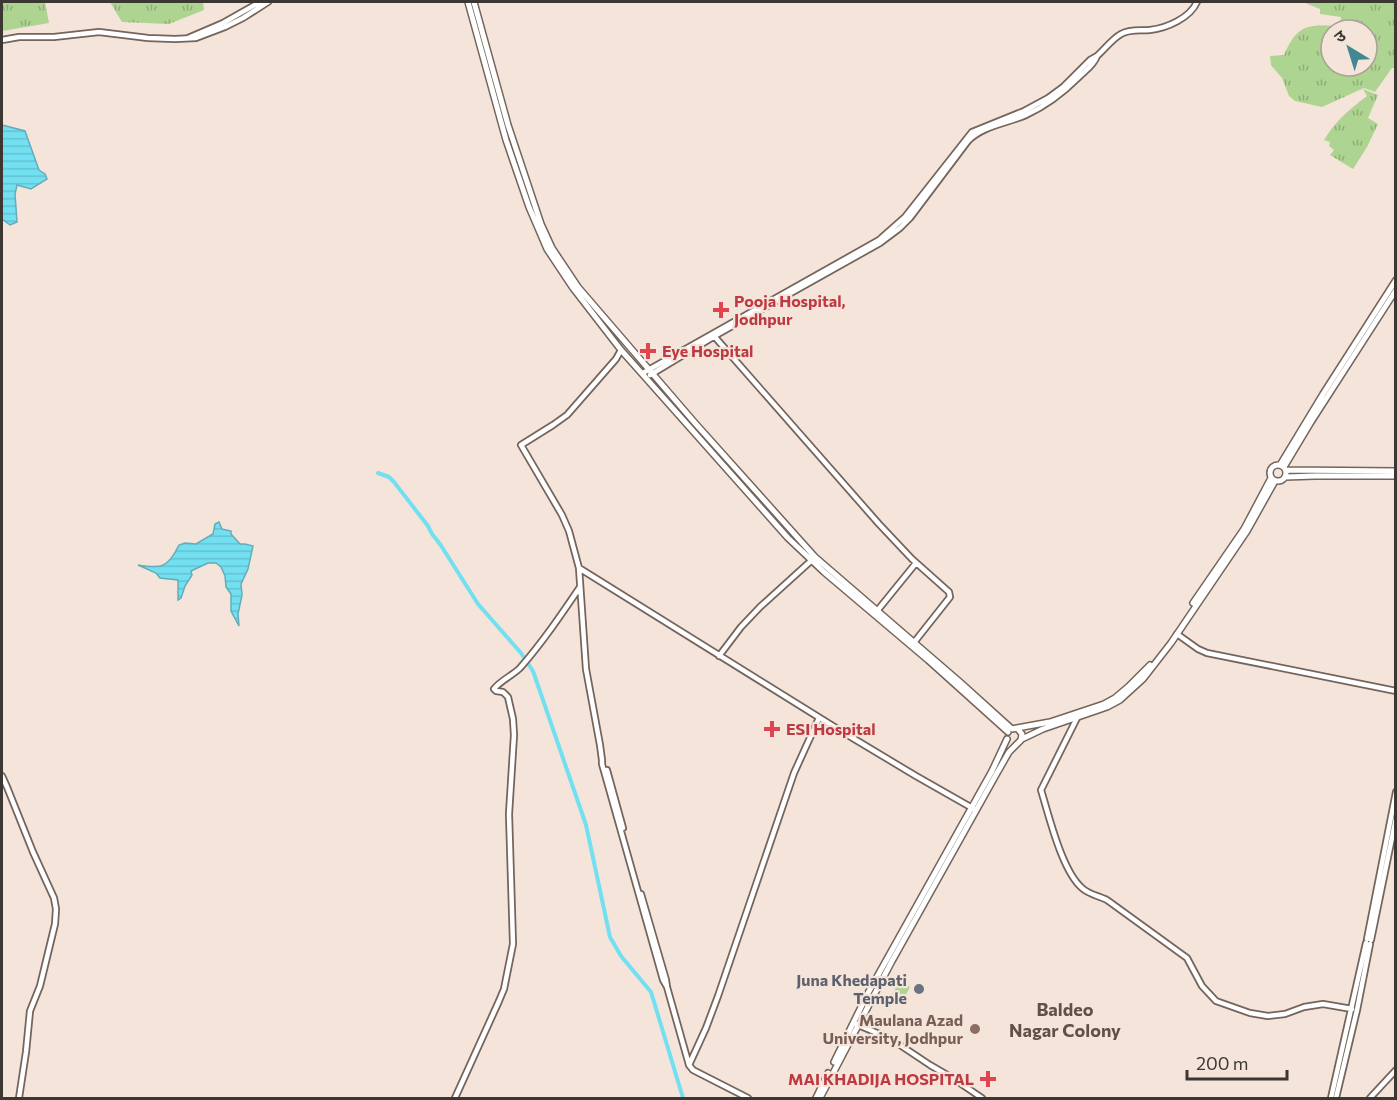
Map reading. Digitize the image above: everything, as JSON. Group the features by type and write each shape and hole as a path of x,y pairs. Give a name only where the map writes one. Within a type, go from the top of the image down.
{"main road":[{"path":"468,2 506,140 547,249 573,288 621,350 648,373"},
{"path":"474,2 508,125 541,224 552,248 578,287 648,373 813,559 913,644"},
{"path":"1285,477 1284,467 1323,394 1395,280"},
{"path":"1284,467 1395,290"},
{"path":"1273,480 1270,469 1275,465 1395,471"},
{"path":"1273,480 1281,481 1285,477 1315,476 1395,476"},
{"path":"1011,732 1012,743 1043,729 1107,707 1120,700 1143,679 1177,634 1247,531 1273,480"},
{"path":"1011,732 1104,704 1128,687 1147,668 1169,639 1244,529 1273,480"},
{"path":"813,559 877,611 1011,732 1022,734 1021,740 1009,752 974,809 868,993 856,1024 818,1098"},
{"path":"974,809 1011,732"}],"street":[{"path":"188,38 223,23 260,2"},
{"path":"2,40 99,32 148,38 198,38 225,27 268,2"},
{"path":"648,373 880,243 910,218 974,135 1026,115 1050,102 1074,82 1110,42 1121,34 1158,29 1168,25 1186,15 1197,2"},
{"path":"648,373 879,240 905,218 972,132 1024,111 1048,98 1097,56"},
{"path":"714,336 879,524 916,563 949,591 950,597 913,644"},
{"path":"621,350 567,415 521,445 569,531 579,568 586,669 602,764 689,1065 693,1070 748,1098"},
{"path":"719,657 741,627 760,607 813,559"},
{"path":"877,611 916,563"},
{"path":"579,568 719,657 974,809"},
{"path":"455,1098 500,1001 513,944 509,814 513,727 508,697 503,692 494,689 518,671 580,587"},
{"path":"1177,634 1198,649 1208,653 1395,691"},
{"path":"689,1065 718,996 794,773 819,718"},
{"path":"1077,718 1041,790 1058,845 1074,880 1087,892 1100,896 1113,904 1187,958 1202,986 1216,1001 1250,1013 1268,1016 1323,1004 1352,1009"},
{"path":"2,776 54,898 56,909 55,924 40,986 30,1011 19,1098"},
{"path":"1331,1098 1335,1092 1357,1011 1395,792"},
{"path":"1336,1098 1335,1092 1352,1009 1395,818"},
{"path":"856,1024 891,1039 955,1076 984,1098"},
{"path":"1370,1098 1395,1070"}],"green space":[{"path":"2,2 45,2 49,23 2,31"},
{"path":"110,2 203,2 204,10 169,24 122,22"},
{"path":"1303,2 1395,2 1395,68 1392,68 1375,92 1364,88 1322,107 1295,101 1289,96 1282,78 1271,65 1270,56 1284,55 1294,36 1313,26 1319,25 1319,78 1379,78 1379,18 1341,18 1320,14 1320,9"},
{"path":"1363,89 1378,95 1368,118 1378,124 1353,169 1330,155 1334,150 1329,146 1330,142 1324,140 1338,121 1367,96"},
{"path":"900,981 910,987 903,1000 892,994"}],"water":[{"path":"2,125 25,131 39,170 45,174 47,179 31,189 17,185 15,194 17,222 10,225 2,219"},
{"path":"219,522 222,529 231,531 240,544 253,546 248,569 241,584 239,626 231,611 231,594 226,587 225,576 221,567 216,563 208,563 191,571 192,575 178,600 178,580 160,578 156,573 138,565 153,567 163,565 171,558 179,545 196,544 213,534 215,524"}],"waterway":[{"path":"378,473 389,477 394,482 428,526 478,604 521,653 533,671 586,825 610,937 621,956 651,992 683,1098"}],"place":[{"name":"Pooja Hospital, Jodhpur","path":"721,310"},
{"name":"Eye Hospital","path":"648,351"},
{"name":"ESI Hospital","path":"772,729"},
{"name":"Juna Khedapati Temple","path":"919,989"},
{"name":"Maulana Azad University, Jodhpur","path":"975,1029"},
{"name":"MAI KHADIJA HOSPITAL","path":"988,1079"}],"district":[{"name":"Baldeo Nagar Colony","path":"1065,1020"}]}
